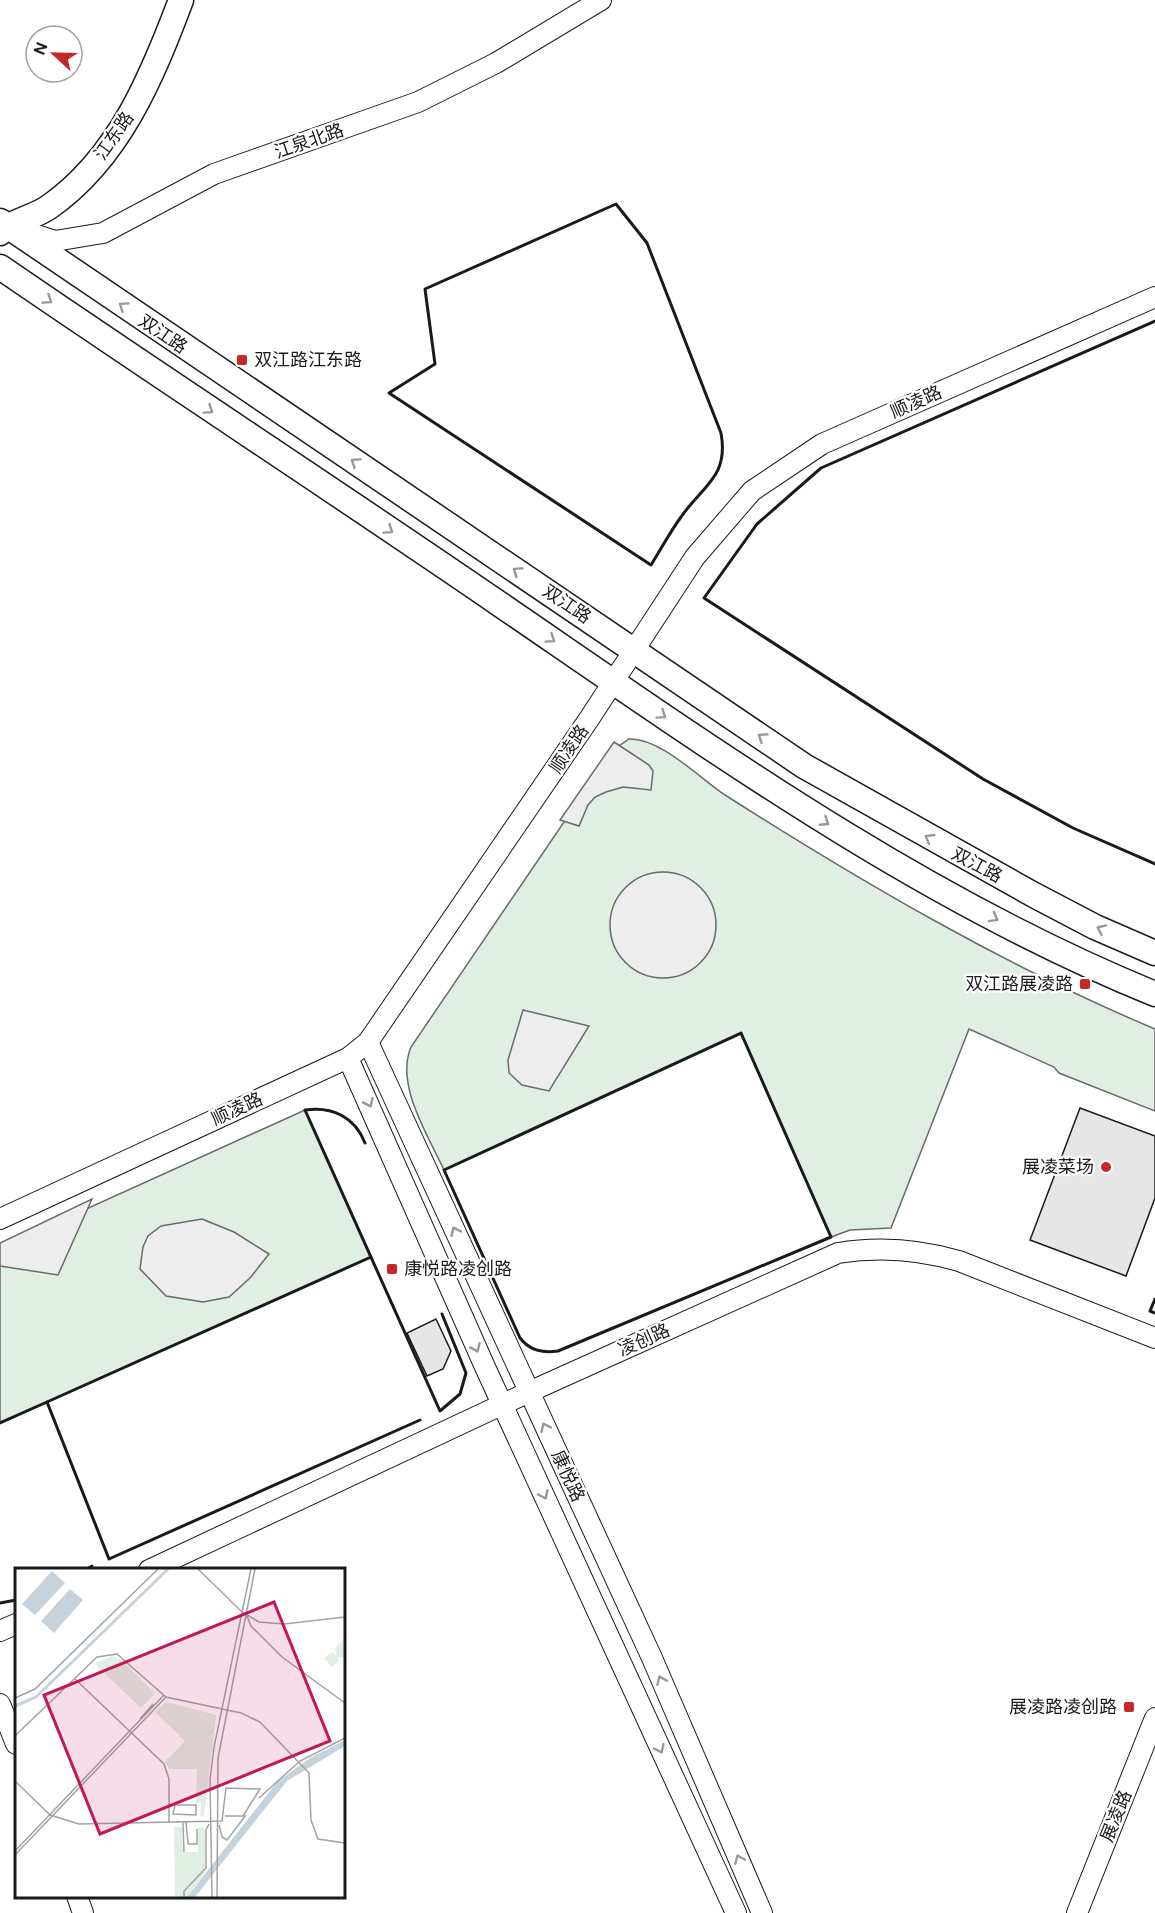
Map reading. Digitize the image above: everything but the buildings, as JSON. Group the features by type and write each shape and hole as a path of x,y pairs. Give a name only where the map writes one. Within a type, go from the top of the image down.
{"main road":[{"name":"江东路","path":"2,227 48,207 99,161 131,113 153,74 182,0"},
{"name":"双江路","path":"2,227 635,650 804,766 1024,890 1095,927 1155,952"},
{"name":"双江路","path":"0,267 613,682 866,848 1038,942 1155,994"}],"street":[{"name":"江泉北路","path":"2,227 56,241 103,233 214,174 418,102 496,63 601,0"},
{"name":"顺凌路","path":"0,1219 348,1058 368,1042 635,650 695,557 752,491 822,444 1155,297"},
{"name":"康悦路","path":"368,1042 652,1658 762,1913"},
{"name":"康悦路","path":"348,1058 502,1404 736,1913"},
{"name":"凌创路","path":"151,1568 502,1404 838,1253 872,1247 932,1253 959,1261 1155,1338"},
{"path":"0,1631 15,1624"},
{"path":"0,1704 15,1742"},
{"name":"展凌路","path":"1077,1913 1155,1718"},
{"path":"78,1898 83,1913"}],"green space":[{"path":"629,739 641,740 666,752 725,795 935,921 1044,978 1155,1029 1155,1111 1059,1073 1054,1067 969,1029 891,1228 850,1230 831,1237 741,1034 444,1170 422,1126 410,1093 407,1062 411,1047 613,750"},
{"path":"305,1110 371,1257 0,1423 0,1248"}],"shaded area":[{"path":"614,742 649,765 653,771 651,790 623,787 606,792 595,797 588,805 579,826 560,820"},
{"path":"663,872 683,876 701,887 712,905 716,925 712,945 701,963 683,974 663,978 643,974 625,963 614,945 610,925 614,905 625,887 643,876"},
{"path":"523,1010 589,1026 549,1091 522,1085 509,1073 508,1060"},
{"path":"92,1199 58,1275 0,1266 0,1243"},
{"path":"202,1219 234,1232 269,1254 250,1278 229,1297 203,1302 166,1296 140,1269 143,1247 148,1236 161,1226"}],"wall":[{"path":"616,204 647,243 721,433 722,448 718,470 681,517 651,565 389,393 435,364 425,289 616,204"},
{"path":"1155,321 821,468 757,524 704,598 983,779 1073,828 1155,864"},
{"path":"741,1033 831,1237 558,1351 547,1352 528,1346 520,1338 444,1170 741,1033"},
{"path":"365,1143 355,1126 341,1115 324,1110 305,1110 440,1411 460,1394 466,1373 442,1314"},
{"path":"371,1257 47,1402 109,1559 420,1420"},
{"path":"1155,1299 1150,1311 1155,1313"},
{"path":"0,1423 47,1402"},
{"path":"88,1568 92,1566"},
{"path":"0,1603 15,1600"}],"place":[{"name":"双江路江东路","path":"242,360"},
{"name":"双江路展凌路","path":"1085,984"},
{"name":"展凌菜场","path":"1106,1167"},
{"name":"康悦路凌创路","path":"392,1269"},
{"name":"展凌路凌创路","path":"1129,1707"}]}
